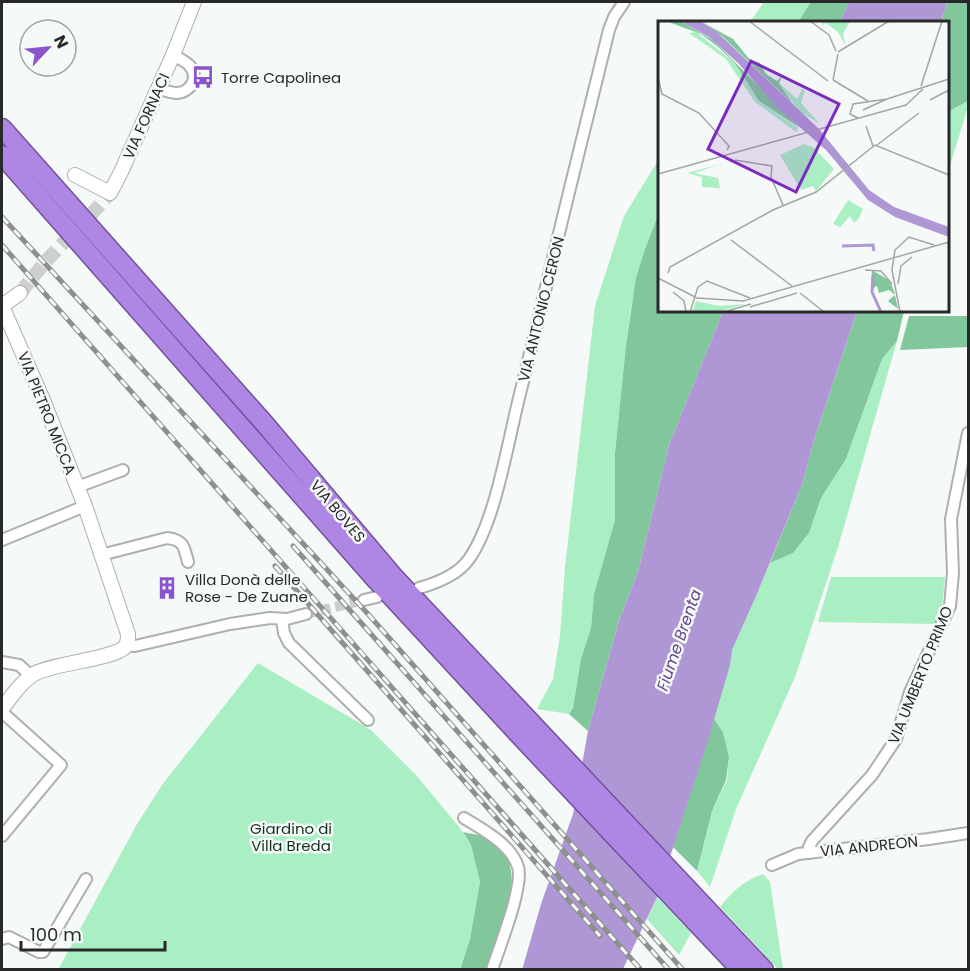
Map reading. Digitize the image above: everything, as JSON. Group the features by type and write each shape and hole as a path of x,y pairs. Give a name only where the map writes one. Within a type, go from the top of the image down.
{"highway":[{"name":"VIA BOVES","path":"2,128 264,423 612,834 741,969"},
{"name":"VIA BOVES","path":"2,155 377,581 683,885 764,969"}],"street":[{"name":"VIA FORNACI","path":"75,175 110,193 173,55 194,2"},
{"name":"VIA ANTONIO CERON","path":"419,588 442,580 464,565 471,557 484,528 506,455 609,30 624,2"},
{"path":"158,88 180,93 188,90 193,83 195,77 189,64 173,55"},
{"path":"2,306 20,293"},
{"name":"VIA PIETRO MICCA","path":"2,306 44,400 85,506 128,634 122,648"},
{"name":"VIA UMBERTO PRIMO","path":"810,853 809,847 812,841 872,775 897,739 910,692 950,606 953,573 951,519 969,433"},
{"name":"VIA PIETRO MICCA","path":"77,487 123,470"},
{"path":"2,540 85,506"},
{"path":"101,555 167,538 177,539 183,545 188,562"},
{"path":"364,600 377,597"},
{"path":"2,836 61,765 2,711 31,676 122,648 258,619 282,619 306,614"},
{"path":"282,619 284,633 289,642 368,720"},
{"path":"2,663 24,667 31,676"},
{"path":"464,818 498,840 519,867 517,892 492,969"},
{"name":"VIA ANDREON","path":"772,865 791,856 969,832"},
{"path":"2,939 9,936 43,952 87,881"}],"green space":[{"path":"764,2 811,2 799,21 751,21"},
{"path":"811,2 849,2 840,21 799,21"},
{"path":"947,2 968,2 968,101 951,110 949,114 949,21 941,21"},
{"path":"968,101 949,169 949,114 951,110"},
{"path":"658,161 658,216 645,249 631,308 626,345 615,453 615,520 594,594 591,628 581,659 573,708 569,714 537,709 553,679 560,636 565,567 595,306 624,216"},
{"path":"658,216 658,312 723,312 669,445 639,568 619,621 588,731 569,714 573,708 581,659 591,628 594,594 615,520 615,453 626,345 636,278"},
{"path":"857,312 904,312 897,341 882,359 846,459 821,498 809,533 793,553 770,563 802,485 814,440"},
{"path":"909,316 968,316 968,347 900,350"},
{"path":"897,341 839,544 795,677 736,809 710,887 697,871 712,811 727,780 729,757 723,732 714,719 732,650 770,563 793,553 809,533 821,498 846,459 882,359"},
{"path":"831,577 945,577 942,608 935,624 818,622"},
{"name":"Giardino di Villa Breda","path":"258,663 371,730 416,775 471,845 480,882 470,939 460,969 58,970 137,824 162,785"},
{"path":"714,719 723,732 729,757 726,780 712,811 697,871 673,847"},
{"path":"463,832 486,837 501,849 509,864 512,880 506,917 487,969 460,970 470,939 480,882 471,845"},
{"path":"763,874 770,882 783,969 778,969 720,907 738,888"},
{"path":"657,897 691,933 679,955 647,919"}],"water":[{"path":"849,2 947,2 941,21 840,21"},
{"name":"Fiume Brenta","path":"723,312 857,312 814,440 802,485 732,650 730,665 709,737 657,897 623,969 522,970 541,904 573,814 588,731 619,621 639,568 669,445"}],"tunnel":[{"path":"20,293 46,261 110,193"},
{"path":"306,614 364,600"}],"railway":[{"path":"2,217 368,614 683,970"},
{"path":"2,245 641,970"},
{"path":"293,546 669,970"},
{"path":"275,566 600,936"}],"place":[{"name":"Torre Capolinea","path":"203,77"},
{"name":"Villa Donà delle Rose - De Zuane","path":"167,588"}]}
